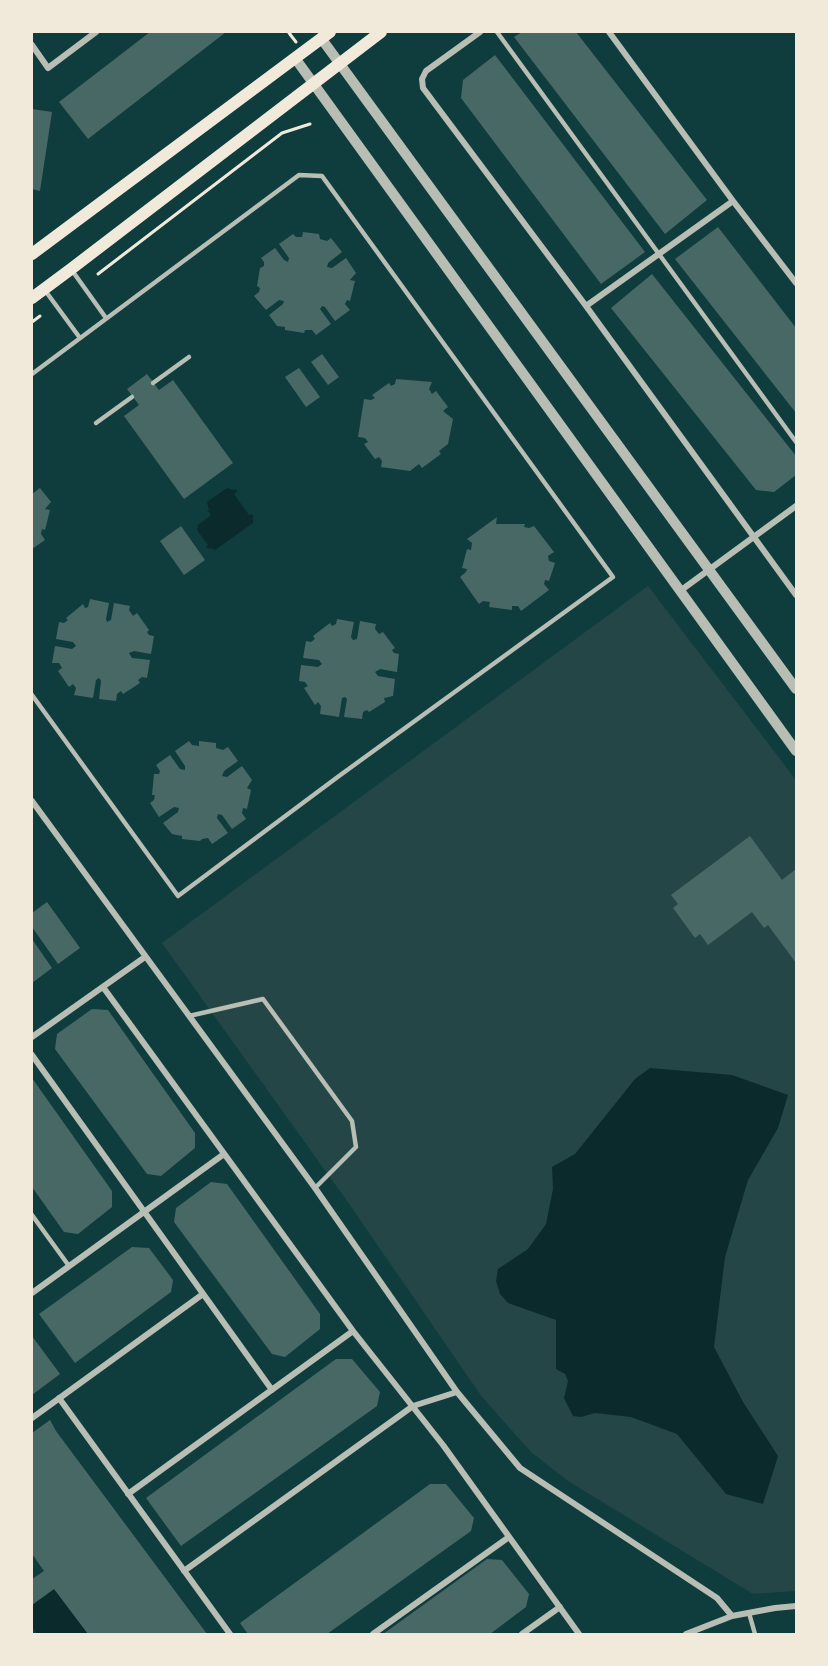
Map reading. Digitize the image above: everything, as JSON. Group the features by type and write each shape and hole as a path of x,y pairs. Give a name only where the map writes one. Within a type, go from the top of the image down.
{"main road":[{"path":"32,297 381,32"},
{"path":"32,254 326,35"}],"street":[{"path":"32,45 48,68 96,32"},
{"path":"480,32 426,72 422,79 423,88 586,306 796,595"},
{"path":"609,32 733,201 794,273 796,283"},
{"path":"326,35 339,63 796,689"},
{"path":"295,58 796,751"},
{"path":"586,306 733,201"},
{"path":"680,591 796,506"},
{"path":"32,801 315,1188 457,1392 520,1468 717,1598 732,1616"},
{"path":"32,1037 145,957"},
{"path":"103,987 353,1331 443,1445 579,1635"},
{"path":"32,1054 272,1390"},
{"path":"32,1293 224,1154"},
{"path":"32,1418 203,1294"},
{"path":"128,1494 353,1331"},
{"path":"184,1571 413,1406 457,1392"},
{"path":"59,1398 230,1635"},
{"path":"374,1635 509,1537"},
{"path":"686,1635 732,1616 796,1606"},
{"path":"522,1635 560,1607"}],"lane":[{"path":"497,32 796,442"},
{"path":"32,374 300,176 322,176 613,577 178,896 32,694"},
{"path":"71,269 106,318"},
{"path":"44,288 80,338"},
{"path":"153,383 189,357"},
{"path":"96,423 132,397"},
{"path":"189,1016 263,999 270,1008 352,1121 356,1147 315,1188"},
{"path":"32,1215 69,1266"},
{"path":"749,1613 755,1635"}],"path":[{"path":"98,274 282,133 310,124"},
{"path":"32,322 40,316"}],"shaded area":[{"path":"227,488 237,491 234,494 249,515 252,514 253,523 215,550 208,549 206,547 208,545 197,530 198,525 210,516 210,512 207,512 209,510 207,502"},
{"path":"648,586 796,780 796,1591 753,1594 568,1481 531,1452 482,1397 352,1208 162,943"},
{"path":"650,1068 732,1075 788,1095 778,1128 748,1180 725,1257 714,1347 743,1402 778,1456 763,1504 726,1494 677,1434 631,1417 595,1413 581,1417 573,1416 564,1398 568,1381 565,1374 556,1369 556,1320 508,1303 500,1294 496,1281 498,1269 528,1249 546,1224 553,1189 552,1167 575,1154 635,1079"},
{"path":"54,1589 88,1634 37,1634 32,1627 32,1605"}],"building":[{"path":"150,32 226,32 88,139 59,102"},
{"path":"522,32 576,32 707,200 665,234 514,37"},
{"path":"495,55 645,252 601,284 461,98 463,80"},
{"path":"32,109 52,112 40,191 32,189"},
{"path":"718,227 796,328 796,413 675,259"},
{"path":"303,232 319,234 320,239 327,241 331,238 342,252 328,263 327,267 332,268 346,258 356,273 350,280 355,281 350,301 347,300 345,304 350,310 335,321 322,306 320,309 331,324 316,335 312,330 305,330 304,333 285,330 285,327 277,326 269,315 284,301 279,300 266,310 254,296 260,288 257,286 260,268 264,266 261,258 275,248 288,262 289,258 279,244 293,234 296,237 302,237"},
{"path":"652,274 796,456 796,475 774,492 756,490 611,308"},
{"path":"322,354 339,377 328,385 311,362"},
{"path":"299,368 320,397 306,407 285,377"},
{"path":"147,374 159,390 173,380 233,463 184,499 124,416 139,405 127,389"},
{"path":"396,379 432,382 429,389 432,394 436,391 448,407 443,411 453,419 448,444 439,451 441,454 422,468 419,464 410,471 381,467 382,461 379,457 375,459 364,444 368,442 365,438 358,437 364,399 375,398 372,395 389,383 391,386 395,384"},
{"path":"40,488 51,502 45,509 50,510 45,530 42,529 41,534 45,540 32,549 32,494"},
{"path":"497,517 496,524 525,524 524,527 529,528 534,526 554,552 548,556 549,561 555,563 549,581 545,580 544,584 549,590 521,611 518,606 512,606 512,610 489,607 490,602 483,601 479,604 460,577 467,569 462,568 467,549 471,550 472,543 467,539"},
{"path":"181,526 205,560 184,575 160,541"},
{"path":"90,599 109,603 107,622 111,620 114,603 130,606 129,610 133,616 137,613 149,630 147,632 149,635 154,636 151,654 134,651 129,653 132,658 150,660 147,678 142,677 138,680 140,683 123,694 121,691 117,694 116,701 99,699 101,681 99,678 96,680 93,698 74,695 76,688 73,684 69,687 58,671 62,668 59,663 52,663 55,646 72,649 76,646 73,642 56,639 59,622 64,623 68,620 66,618 83,604 85,608 88,607"},
{"path":"337,619 354,622 351,637 353,640 357,639 360,621 376,624 375,629 379,634 383,632 395,648 392,650 394,653 399,654 397,672 380,669 375,672 378,676 395,679 393,696 384,698 385,702 369,712 367,710 363,712 362,719 344,717 347,699 345,697 342,698 339,717 320,714 321,706 318,702 315,705 304,688 308,686 305,682 299,681 301,665 318,667 322,664 319,660 303,658 306,641 311,642 315,639 313,636 330,623 332,626 336,624"},
{"path":"189,741 192,745 199,746 199,741 216,743 216,748 223,750 228,747 238,761 224,771 222,776 227,777 242,766 252,780 247,788 251,790 247,809 243,808 242,813 246,819 232,829 222,815 218,814 217,818 228,833 212,844 208,838 200,841 182,839 182,836 172,834 163,823 178,812 179,808 174,807 159,817 150,803 154,800 155,795 152,795 154,774 159,774 160,771 156,765 170,755 180,769 185,770 185,766 175,751"},
{"path":"750,836 782,880 796,869 796,963 768,925 764,928 752,912 708,945 700,934 695,938 673,908 678,904 671,895"},
{"path":"47,902 80,948 58,964 32,927 32,913"},
{"path":"32,939 52,968 32,983"},
{"path":"92,1009 108,1010 195,1133 195,1148 161,1176 147,1174 55,1049 57,1034"},
{"path":"32,1078 112,1191 112,1207 78,1234 64,1232 32,1187"},
{"path":"211,1182 227,1184 320,1314 320,1329 285,1357 272,1354 174,1222 176,1208"},
{"path":"132,1247 149,1248 173,1280 171,1292 75,1363 39,1314"},
{"path":"32,1336 60,1374 32,1395"},
{"path":"336,1359 352,1359 380,1392 377,1406 181,1546 146,1498"},
{"path":"50,1420 207,1634 88,1634 54,1589 32,1605 32,1579 44,1571 32,1554 32,1433"},
{"path":"430,1484 446,1484 474,1518 471,1531 327,1634 248,1634 240,1623"},
{"path":"487,1559 502,1560 529,1594 526,1607 490,1634 383,1634"}]}
